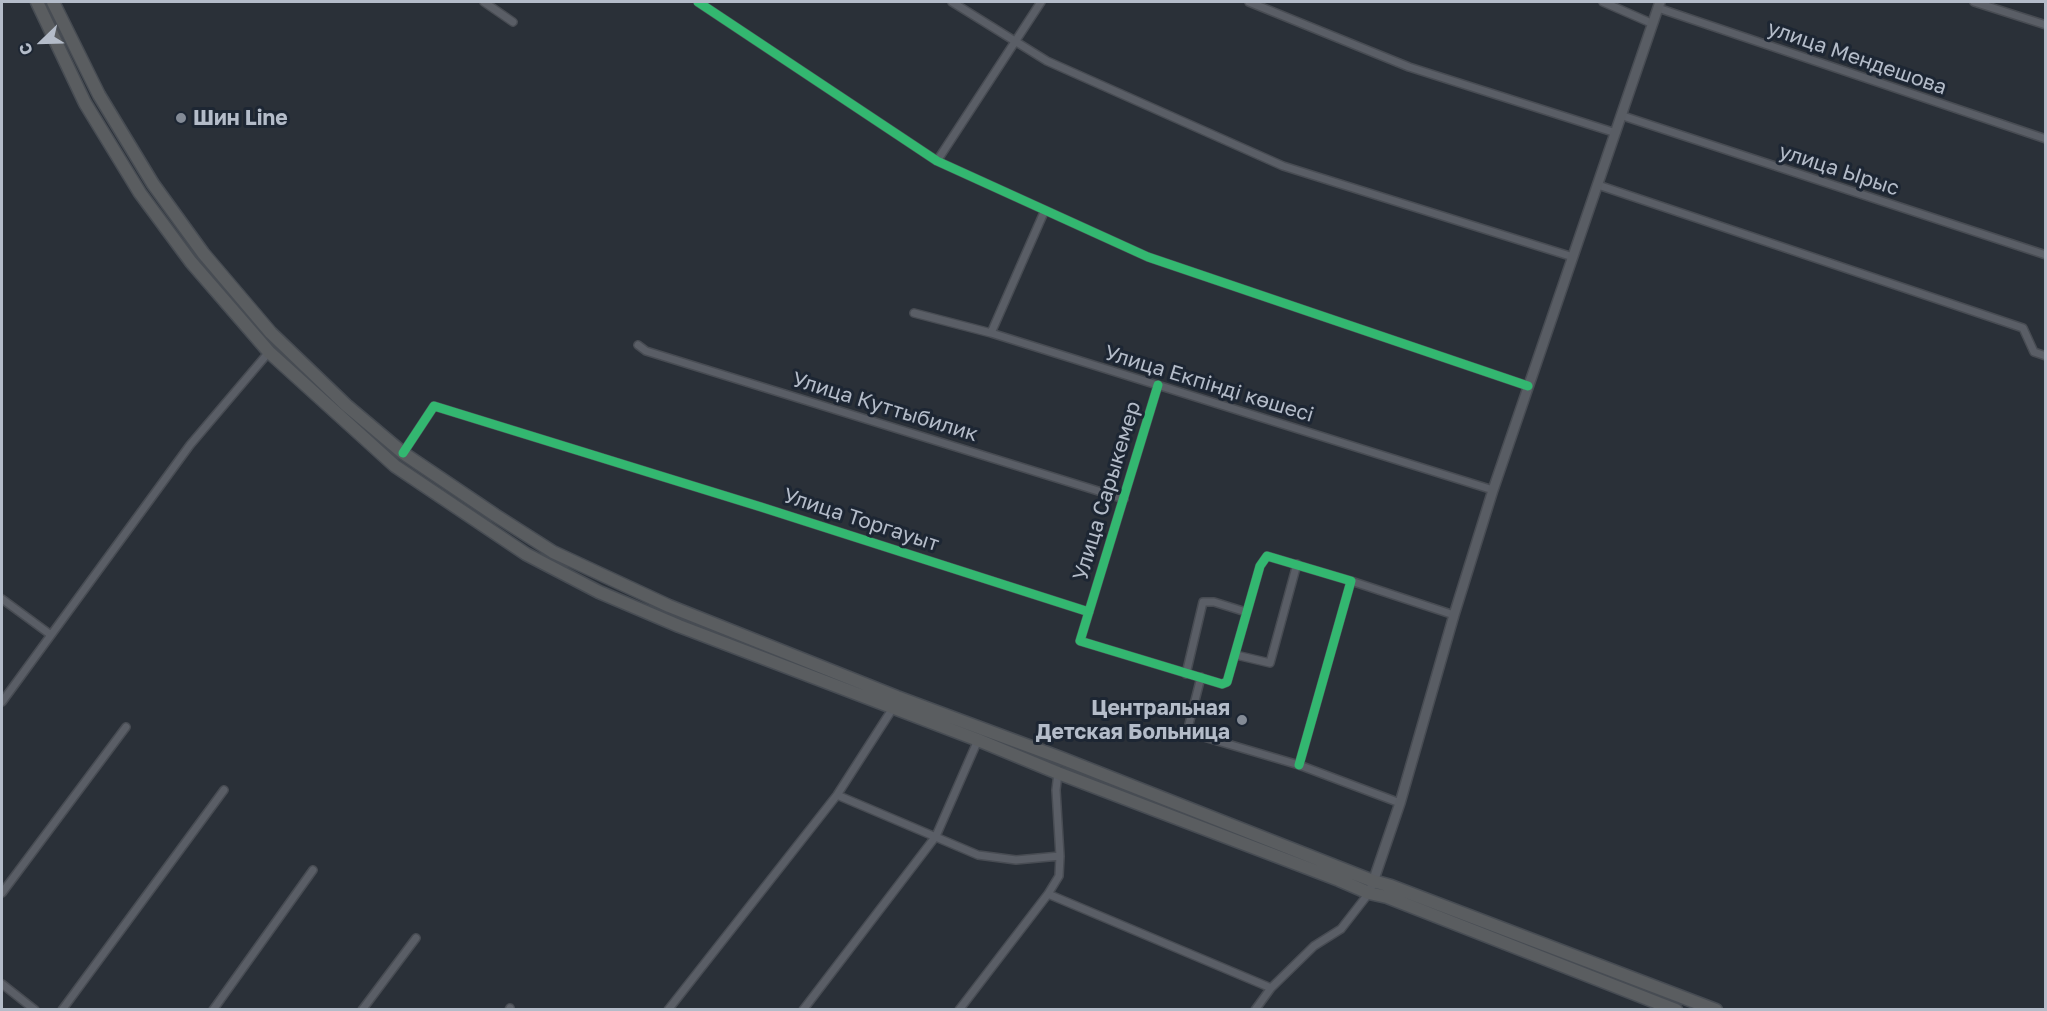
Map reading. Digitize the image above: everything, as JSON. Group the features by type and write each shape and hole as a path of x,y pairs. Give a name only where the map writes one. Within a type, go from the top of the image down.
{"highway":[{"path":"37,2 85,103 140,193 191,262 269,352 395,466 526,554 599,592 679,626 1676,1010"},
{"path":"53,2 99,95 164,200 204,253 271,333 346,405 403,453 553,552 685,611 897,696 1716,1010"},
{"path":"679,626 685,611"}],"main road":[{"path":"1369,893 1401,803 1454,615 1493,490 1623,116 1651,23 1659,5"}],"street":[{"path":"484,2 513,22"},
{"path":"698,2 938,161 1148,257 1528,386"},
{"path":"952,2 1047,61 1283,166 1574,257"},
{"path":"938,161 1041,2"},
{"path":"1250,2 1409,67 1616,133"},
{"path":"1603,2 1651,23"},
{"path":"1974,2 2046,25"},
{"name":"улица Мендешова","path":"1659,5 2046,139"},
{"name":"улица Ырыс","path":"1623,116 2046,255"},
{"path":"1598,185 2023,328 2034,352 2046,356"},
{"path":"992,333 1045,210"},
{"name":"Улица Екпінді көшесі","path":"914,313 992,333 1493,490"},
{"name":"Улица Куттыбилик","path":"638,345 646,351 1124,499"},
{"path":"2,702 190,445 269,352"},
{"name":"Улица Сарыкемер","path":"1158,385 1080,641 1186,674"},
{"name":"Улица Торгауыт","path":"403,453 434,406 1089,612"},
{"path":"1246,612 1214,602 1203,602 1186,674 1222,684 1227,682 1260,566 1268,556 1454,615"},
{"path":"1236,655 1270,663 1297,564"},
{"path":"1299,765 1351,581"},
{"path":"2,599 51,635"},
{"path":"1201,677 1187,732 1299,765 1401,803"},
{"path":"668,1010 837,795 893,708"},
{"path":"2,893 126,727"},
{"path":"803,1010 936,836 978,740"},
{"path":"958,1010 1048,894 1059,876 1056,798 1058,773"},
{"path":"62,1010 224,790"},
{"path":"837,795 978,855 1016,860 1060,856"},
{"path":"213,1010 313,870"},
{"path":"1255,1010 1271,988 1314,946 1341,929 1369,893"},
{"path":"1048,894 1271,988"},
{"path":"362,1010 416,938"},
{"path":"2,984 35,1010"}],"cycle path":[{"path":"698,2 937,161 1148,257 1528,386"},
{"path":"1158,385 1080,641 1222,684 1227,682 1260,566 1267,556 1351,581 1299,765"},
{"path":"403,453 434,406 1089,612"}],"place":[{"name":"Шин Line","path":"181,118"},
{"name":"Центральная Детская Больница","path":"1242,720"}]}
